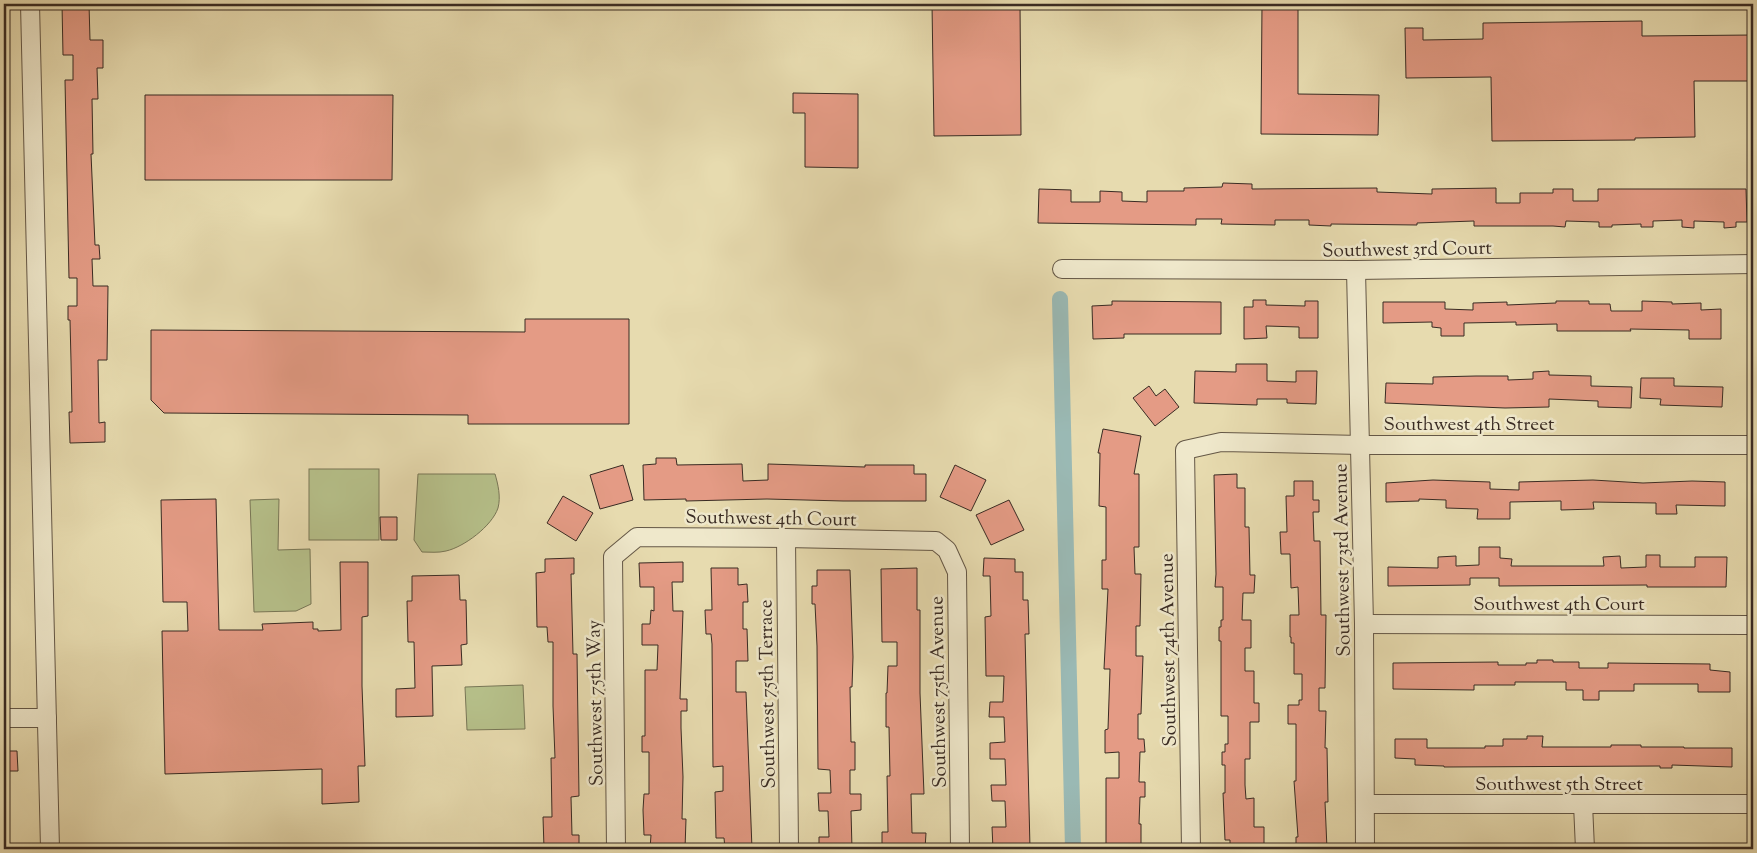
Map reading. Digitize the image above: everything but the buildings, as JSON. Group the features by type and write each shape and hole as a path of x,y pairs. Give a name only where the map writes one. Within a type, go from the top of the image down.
{"street":[{"path":"30,4 50,849"},
{"name":"Southwest 3rd Court","path":"1062,269 1356,270 1753,264"},
{"name":"Southwest 73rd Avenue","path":"1356,270 1364,624 1365,849"},
{"name":"Southwest 4th Street","path":"1185,450 1221,442 1361,445 1753,445"},
{"name":"Southwest 74th Avenue","path":"1185,450 1191,849"},
{"name":"Southwest 4th Court","path":"613,557 637,537 936,541"},
{"name":"Southwest 75th Terrace","path":"786,538 788,849"},
{"name":"Southwest 75th Avenue","path":"936,541 947,550 957,572 960,849"},
{"name":"Southwest 75th Way","path":"613,557 616,849"},
{"name":"Southwest 4th Court","path":"1364,624 1753,625"},
{"path":"4,718 47,718"},
{"name":"Southwest 5th Street","path":"1365,804 1753,804"},
{"path":"1583,804 1585,849"}],"green space":[{"path":"309,469 379,469 379,540 309,540"},
{"path":"418,474 495,474 499,499 495,515 477,535 461,545 443,552 422,552 414,540"},
{"path":"279,499 278,550 310,549 311,604 296,611 254,612 250,500"},
{"path":"523,685 525,729 467,730 465,687"}],"waterway":[{"path":"1060,299 1073,849"}]}
